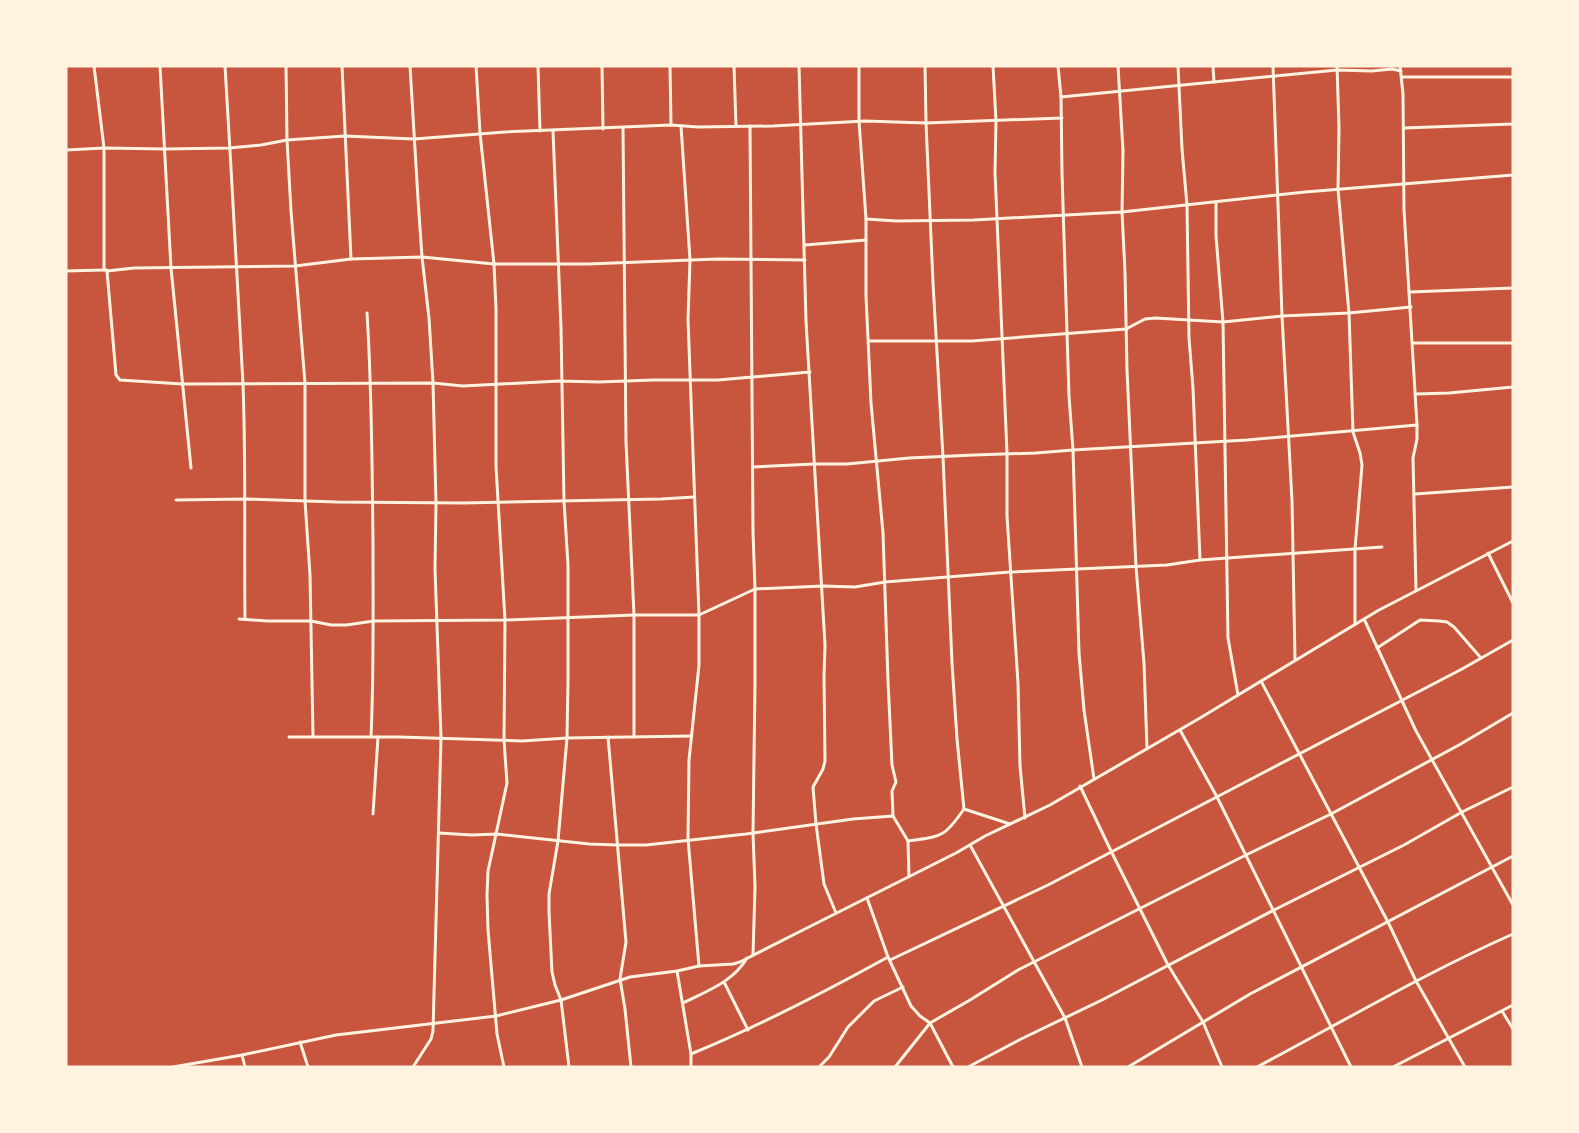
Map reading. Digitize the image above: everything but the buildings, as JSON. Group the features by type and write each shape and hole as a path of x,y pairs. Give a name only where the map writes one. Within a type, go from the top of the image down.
{"street":[{"path":"94,66 104,148 106,270 116,375 120,380 182,384 433,383 463,386 563,381 718,380 810,372"},
{"path":"160,66 171,268 191,468"},
{"path":"226,66 243,384 246,499 244,547 246,619"},
{"path":"286,66 295,266 305,384 305,501 312,621 313,736"},
{"path":"342,66 351,259"},
{"path":"410,66 422,257 429,318 433,383 436,503 435,569 441,738 433,1024 431,1039 413,1067"},
{"path":"476,66 480,133 494,264 496,309 496,466 504,620 504,740 507,783 488,871 487,895 488,930 497,1034 504,1067"},
{"path":"538,66 540,131"},
{"path":"602,66 603,128"},
{"path":"670,66 670,125"},
{"path":"734,66 736,126"},
{"path":"799,66 804,245 825,645 825,760 823,769 813,788 822,875 836,913"},
{"path":"859,66 859,121 866,219 866,296 871,403 883,532 892,765 896,782 892,792 893,816 908,841 908,877"},
{"path":"908,841 937,837 946,832 964,809 957,739 948,577 926,123 925,66"},
{"path":"993,66 996,121 994,172 1007,453 1007,516 1018,683 1020,766 1025,818"},
{"path":"1058,66 1062,118 1069,396 1073,450 1080,653 1084,710 1094,779"},
{"path":"1118,66 1123,152 1122,212 1136,567 1144,663 1147,749"},
{"path":"1178,66 1187,205 1189,321 1200,560"},
{"path":"1213,66 1214,82"},
{"path":"1273,66 1282,316 1292,501 1295,661"},
{"path":"1061,96 1214,82 1337,68 1372,71 1401,69 1404,184 1417,425 1417,439 1413,458 1416,590"},
{"path":"1337,68 1339,128 1338,189 1349,313 1353,432 1362,465 1354,549 1355,624"},
{"path":"1402,77 1513,76"},
{"path":"66,150 104,148 229,148 288,140 345,136 414,139 480,133 670,125 801,125 859,121 926,123 1062,118"},
{"path":"1404,128 1513,124"},
{"path":"681,126 690,260 688,319 699,615 699,665 689,760 688,839 699,966"},
{"path":"750,126 755,589 753,833 755,887 753,955"},
{"path":"623,128 626,442 634,615 634,737"},
{"path":"554,131 563,381 564,501 568,565 567,738 558,841 549,894 548,912 553,978 560,1000 569,1067"},
{"path":"866,219 897,221 1030,218 1122,212 1338,189 1513,175"},
{"path":"1216,202 1216,236 1223,322 1228,638 1238,695"},
{"path":"804,245 866,240"},
{"path":"66,271 134,268 295,266 351,259 422,257 494,264 805,260"},
{"path":"1410,292 1513,288"},
{"path":"869,341 972,341 1126,329 1145,319 1155,318 1223,322 1411,307"},
{"path":"367,313 371,383 374,621 371,737"},
{"path":"1413,343 1513,343"},
{"path":"1416,394 1513,387"},
{"path":"753,467 847,464 877,460 1007,453 1036,454 1073,450 1288,437 1417,425"},
{"path":"1415,494 1513,487"},
{"path":"176,500 246,499 436,503 694,497"},
{"path":"173,1067 242,1055 336,1035 496,1016 560,1000 620,979 699,966 733,964 1025,818 1180,730 1355,624 1416,590 1513,541"},
{"path":"239,619 312,621 330,625 346,625 374,621 699,615 755,589 822,586 855,587 885,582 1010,572 1167,565 1200,560 1382,548"},
{"path":"1488,554 1513,603"},
{"path":"1364,619 1416,731 1513,905"},
{"path":"1377,648 1420,620 1439,621 1447,622 1454,627 1481,658"},
{"path":"691,1054 748,1030 889,959 1048,885 1513,640"},
{"path":"1261,681 1388,922 1416,981 1465,1067"},
{"path":"895,1067 930,1023 1018,970 1246,854 1331,814 1459,745 1513,713"},
{"path":"1180,730 1246,854 1351,1067"},
{"path":"289,737 441,738 522,741 567,738 691,736"},
{"path":"372,814 378,737"},
{"path":"608,737 626,942 620,979 631,1067"},
{"path":"1080,786 1168,965 1203,1022 1222,1067"},
{"path":"968,1067 1274,910 1404,846 1462,812 1513,787"},
{"path":"964,809 1010,824"},
{"path":"439,833 497,834 617,845 646,844 717,838 853,819 893,816"},
{"path":"970,845 1065,1018 1082,1067"},
{"path":"1128,1067 1250,994 1513,856"},
{"path":"867,898 889,959 911,1006 930,1023 953,1067"},
{"path":"1257,1067 1416,981 1468,954 1513,934"},
{"path":"683,1003 724,982 742,967 747,958"},
{"path":"677,971 691,1054 691,1067"},
{"path":"724,982 748,1030"},
{"path":"819,1067 829,1057 848,1027 874,1001 903,987"},
{"path":"1393,1067 1513,1005"},
{"path":"1502,1011 1513,1029"},
{"path":"300,1042 308,1067"},
{"path":"242,1055 246,1067"}]}
